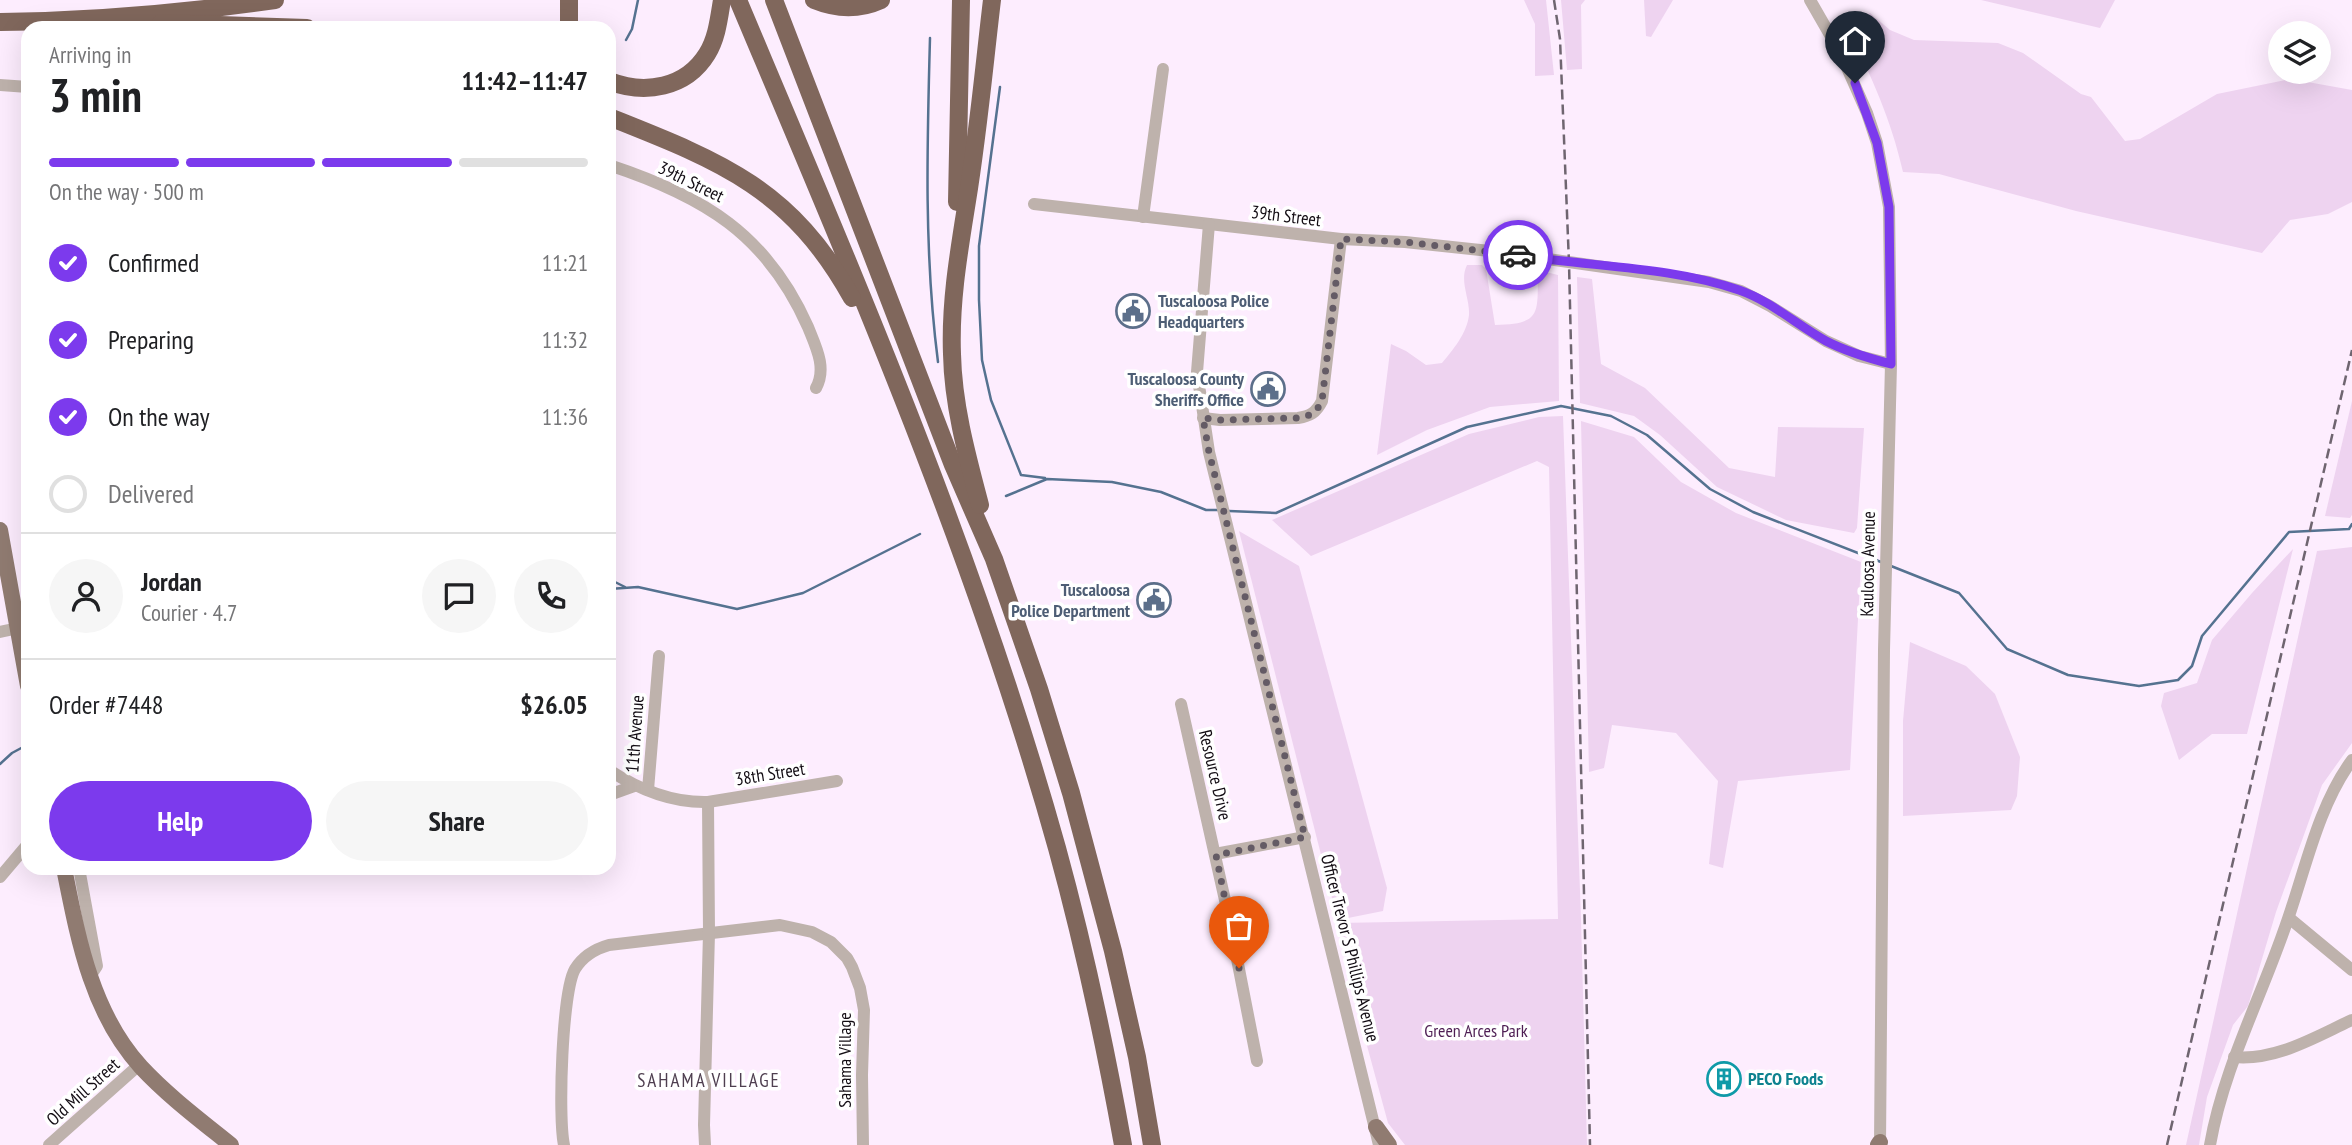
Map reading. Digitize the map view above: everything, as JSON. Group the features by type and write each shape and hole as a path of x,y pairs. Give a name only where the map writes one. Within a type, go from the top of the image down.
{"highway":[{"path":"91,20 275,0"},
{"path":"569,0 569,21"},
{"path":"616,83 631,88 653,88 674,83 693,71 712,45 722,0"},
{"path":"738,0 885,356 960,550 1039,786 1089,975 1123,1145"},
{"path":"774,0 953,464 994,559 1039,689 1100,898 1137,1057 1152,1145"},
{"path":"814,0 832,6 853,7 881,0"},
{"path":"961,0 958,248 952,333 956,403 994,559"},
{"path":"958,248 968,191 992,0"},
{"path":"46,21 118,21"},
{"path":"0,22 21,22"},
{"path":"616,120 716,162 745,178 771,198 796,220 837,271 885,356"}],"main road":[{"path":"0,530 21,623"},
{"path":"65,875 89,978 119,1037 139,1065 160,1087 231,1145"},
{"path":"1376,1127 1389,1145"}],"street":[{"name":"Kauloosa Avenue","path":"1810,0 1855,83 1877,143 1885,175 1891,239 1880,1144"},
{"path":"1143,217 1163,69"},
{"path":"0,85 21,86"},
{"name":"39th Street","path":"616,168 704,204 731,222 753,246 782,278 798,306 822,368 821,379 816,388"},
{"name":"39th Street","path":"1034,204 1341,239 1405,242 1499,252 1709,282 1741,291 1826,341 1859,356 1891,364"},
{"name":"Officer Trevor S Phillips Avenue","path":"1209,224 1197,372 1209,452 1379,1145"},
{"path":"1203,418 1298,418 1308,416 1319,407 1322,401 1341,239"},
{"path":"0,632 21,627"},
{"name":"11th Avenue","path":"659,656 648,790 692,803 708,802"},
{"name":"Resource Drive","path":"1181,704 1216,855 1257,1061"},
{"path":"2210,1145 2220,1094 2289,918 2329,798 2352,760"},
{"path":"616,774 634,786 648,790"},
{"name":"38th Street","path":"708,802 837,781"},
{"path":"616,792 634,786"},
{"path":"705,1145 709,933 708,802"},
{"path":"1216,855 1305,837"},
{"path":"0,877 21,852"},
{"path":"80,875 97,967 89,978"},
{"path":"2289,918 2352,970"},
{"name":"Sahama Village","path":"564,1145 561,1120 566,1001 570,979 589,953 609,944 791,926 822,937 846,958 857,978 864,1010 863,1145"},
{"path":"2234,1057 2267,1056 2352,1020"},
{"name":"Old Mill Street","path":"49,1145 139,1065"}],"green space":[{"path":"1524,0 1546,0 1554,75 1535,76 1535,24"},
{"path":"1561,0 1585,0 1581,5 1582,69 1567,70"},
{"path":"1644,0 1673,0 1651,37 1646,36"},
{"path":"1981,0 2115,0 2100,28"},
{"path":"1870,13 1890,30 1914,40 1998,43 2023,53 2081,94 2091,97 2125,141 2140,139 2217,94 2268,84 2319,84 2352,90 2352,202 2328,214 2290,220 2262,253 2076,211 1939,174 1903,172 1880,99 1848,29"},
{"path":"1467,265 1482,265 1486,269 1495,325 1522,322 1534,313 1538,297 1538,270 1558,275 1559,401 1490,407 1427,430 1377,455 1391,344 1426,365 1442,363 1459,341 1468,322 1469,309 1464,283"},
{"path":"1577,277 1592,279 1601,364 1645,388 1729,468 1775,477 1778,427 1864,428 1857,528 1854,533 1786,520 1717,487 1660,435 1634,416 1580,403"},
{"path":"2352,401 2352,515 2350,518 2325,516"},
{"name":"Green Arces Park","path":"1563,416 1587,1145 1405,1145 1388,1123 1347,972 1339,923 1558,919 1549,467 1537,461 1311,556 1272,520 1469,434 1539,417"},
{"path":"1581,421 1634,437 1681,482 1736,513 1861,562 1850,770 1738,781 1723,868 1709,864 1718,781 1676,733 1612,725 1604,768 1589,772"},
{"path":"1239,531 1299,566 1387,888 1383,911 1348,918 1334,906"},
{"path":"2352,547 2352,743 2322,785 2276,912 2248,1006 2233,1025 2207,1097 2199,1145 2186,1145 2317,551"},
{"path":"2293,549 2247,734 2212,734 2179,760 2161,706 2164,693 2197,683 2212,640"},
{"path":"1910,642 1966,666 1995,694 2020,757 2017,796 2011,810 1903,816 1903,721"}],"waterway":[{"path":"626,40 632,29 638,0"},
{"path":"930,38 930,281 938,362"},
{"path":"1000,87 979,246 982,360 991,400 1021,475 1045,478"},
{"path":"1229,511 1276,513 1467,427 1561,406 1611,416 1647,435 1710,489 1753,512 1881,562"},
{"path":"1006,496 1047,479 1112,482 1161,492 1206,510 1219,510"},
{"path":"1891,566 1959,593 2007,649 2068,675 2139,686 2178,680 2192,666 2202,636 2289,532 2349,529 2352,524"},
{"path":"616,589 638,587 737,609 803,593 920,534"},
{"path":"616,582 625,587"},
{"path":"0,764 21,748"}],"railway":[{"path":"1554,0 1560,39 1569,263 1590,1145"},
{"path":"2167,1145 2352,350"}],"way so far":[{"path":"1239,968 1216,855 1305,837 1267,691 1203,418 1298,418 1308,416 1319,407 1322,401 1341,239 1405,242 1518,255"}],"place":[{"name":"Tuscaloosa Police Headquarters","path":"1133,311"},
{"name":"Tuscaloosa County Sheriffs Office","path":"1268,389"},
{"name":"Tuscaloosa Police Department","path":"1154,600"},
{"name":"PECO Foods","path":"1724,1079"}],"district":[{"name":"SAHAMA VILLAGE","path":"709,1080"}],"route":[{"path":"1518,255 1667,274 1741,291 1826,341 1859,356 1891,364 1891,239 1885,175 1877,143 1855,83"}]}
